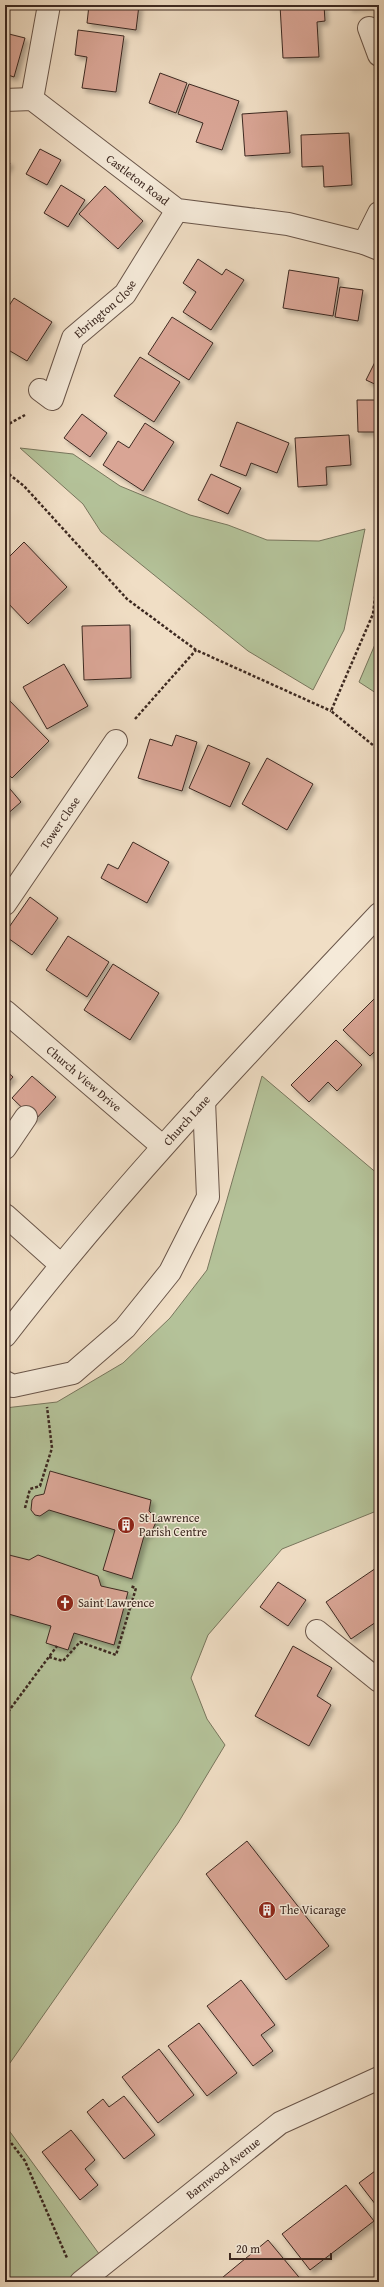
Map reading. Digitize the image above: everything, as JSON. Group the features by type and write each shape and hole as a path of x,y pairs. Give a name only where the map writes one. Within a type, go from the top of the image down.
{"street":[{"path":"5,100 32,99 49,5"},
{"path":"369,28 379,55"},
{"name":"Castleton Road","path":"32,99 177,210 288,224 372,246"},
{"name":"Ebrington Close","path":"40,390 52,399 73,338 124,294 177,210"},
{"path":"372,246 379,212"},
{"name":"Tower Close","path":"5,904 116,741"},
{"name":"Church Lane","path":"5,1336 61,1265 162,1146 379,914"},
{"name":"Church View Drive","path":"5,1011 162,1146"},
{"path":"5,1382 13,1386 73,1373 125,1328 170,1272 208,1197 204,1101"},
{"path":"5,1148 26,1117"},
{"path":"5,1215 61,1265"},
{"path":"317,1631 379,1682"},
{"name":"Barnwood Avenue","path":"81,2282 280,2123 379,2078"}],"path":[{"path":"5,471 24,486 127,600 196,650 331,711 379,750"},
{"path":"331,711 373,614 379,566"},
{"path":"116,741 196,650"},
{"path":"25,1508 30,1489 40,1486 52,1448 44,1379"},
{"path":"49,1657 63,1661 80,1642 116,1655 136,1588 130,1586"},
{"path":"5,1716 57,1646"},
{"path":"5,2135 25,2161 68,2261"}],"green space":[{"path":"20,448 73,454 120,486 190,515 228,525 267,540 319,541 365,529 344,630 313,690 248,651 101,532 83,504"},
{"path":"379,635 379,695 359,682"},
{"path":"262,1076 379,1175 379,1510 282,1549 208,1635 191,1678 207,1719 225,1745 178,1823 5,2070 5,1408 57,1402 123,1363 170,1318 207,1270"},
{"path":"5,2125 105,2262 81,2282 5,2282"}],"building":[{"path":"89,5 139,5 136,30 87,23"},
{"path":"280,5 324,5 325,21 317,22 319,57 283,58"},
{"path":"349,5 371,5 349,8"},
{"path":"78,30 124,36 116,92 82,88 87,57 75,55"},
{"path":"5,33 25,38 14,77 5,74"},
{"path":"160,73 187,83 176,113 149,103"},
{"path":"189,84 239,101 222,150 196,142 203,123 178,114"},
{"path":"287,111 290,153 245,156 242,114"},
{"path":"349,133 352,185 324,187 323,166 302,167 301,135"},
{"path":"40,149 61,160 47,185 26,174"},
{"path":"5,160 10,163 5,172"},
{"path":"61,185 85,200 68,227 44,213"},
{"path":"105,186 143,221 118,249 79,214"},
{"path":"198,259 222,275 226,269 244,280 211,330 183,312 196,292 183,283"},
{"path":"289,270 339,278 333,316 283,308"},
{"path":"340,287 363,290 358,321 335,317"},
{"path":"14,298 52,322 27,361 5,348 5,312"},
{"path":"172,317 213,343 189,380 148,354"},
{"path":"379,354 379,386 366,380"},
{"path":"140,357 180,382 154,422 114,396"},
{"path":"357,400 379,400 379,432 358,432"},
{"path":"82,414 107,433 90,457 64,438"},
{"path":"237,422 289,443 277,473 251,463 246,476 220,466"},
{"path":"145,423 174,442 143,491 103,465 118,441 129,448"},
{"path":"349,435 351,465 326,467 327,485 298,487 295,438"},
{"path":"211,474 241,488 228,514 198,500"},
{"path":"24,542 67,587 28,624 5,600 5,561"},
{"path":"130,625 131,678 84,680 82,626"},
{"path":"64,664 88,706 47,729 23,687"},
{"path":"5,696 49,741 12,778 5,771"},
{"path":"176,735 197,742 182,791 138,778 150,739 172,746"},
{"path":"208,745 250,763 230,807 189,788"},
{"path":"267,758 313,784 287,830 242,804"},
{"path":"5,783 21,802 5,816"},
{"path":"133,842 169,862 147,903 101,878 108,864 118,869"},
{"path":"30,897 58,918 32,955 5,936 5,933"},
{"path":"68,936 109,962 87,997 46,970"},
{"path":"113,964 159,993 130,1040 84,1010"},
{"path":"379,994 379,1047 370,1056 343,1030"},
{"path":"336,1040 362,1065 337,1091 328,1082 309,1102 291,1085"},
{"path":"5,1070 13,1077 5,1086"},
{"path":"32,1076 56,1097 35,1120 12,1098"},
{"name":"St Lawrence Parish Centre","path":"50,1471 151,1500 149,1511 153,1515 156,1522 152,1531 144,1536 132,1579 103,1570 115,1530 49,1510 40,1516 35,1515 31,1510 32,1500 35,1496 44,1494"},
{"name":"Saint Lawrence","path":"5,1554 29,1560 38,1555 98,1576 101,1586 128,1592 114,1645 74,1633 68,1650 46,1643 51,1626 5,1613"},
{"path":"379,1566 379,1620 351,1639 326,1602"},
{"path":"278,1582 306,1600 288,1626 260,1607"},
{"path":"293,1646 332,1668 317,1696 331,1705 309,1746 255,1716"},
{"name":"The Vicarage","path":"247,1841 329,1946 286,1980 206,1874"},
{"path":"241,1980 275,2025 261,2035 273,2051 253,2066 207,2006"},
{"path":"199,2023 237,2073 207,2096 168,2046"},
{"path":"159,2049 194,2095 158,2123 122,2077"},
{"path":"124,2096 155,2135 124,2159 87,2112 103,2099 109,2107"},
{"path":"71,2130 95,2160 85,2169 98,2185 80,2200 42,2152"},
{"path":"379,2168 379,2209 359,2183"},
{"path":"346,2185 374,2221 310,2270 282,2234"},
{"path":"268,2240 303,2282 217,2282"}],"place":[{"name":"St Lawrence Parish Centre","path":"126,1525"},
{"name":"Saint Lawrence","path":"65,1603"},
{"name":"The Vicarage","path":"267,1910"}]}
